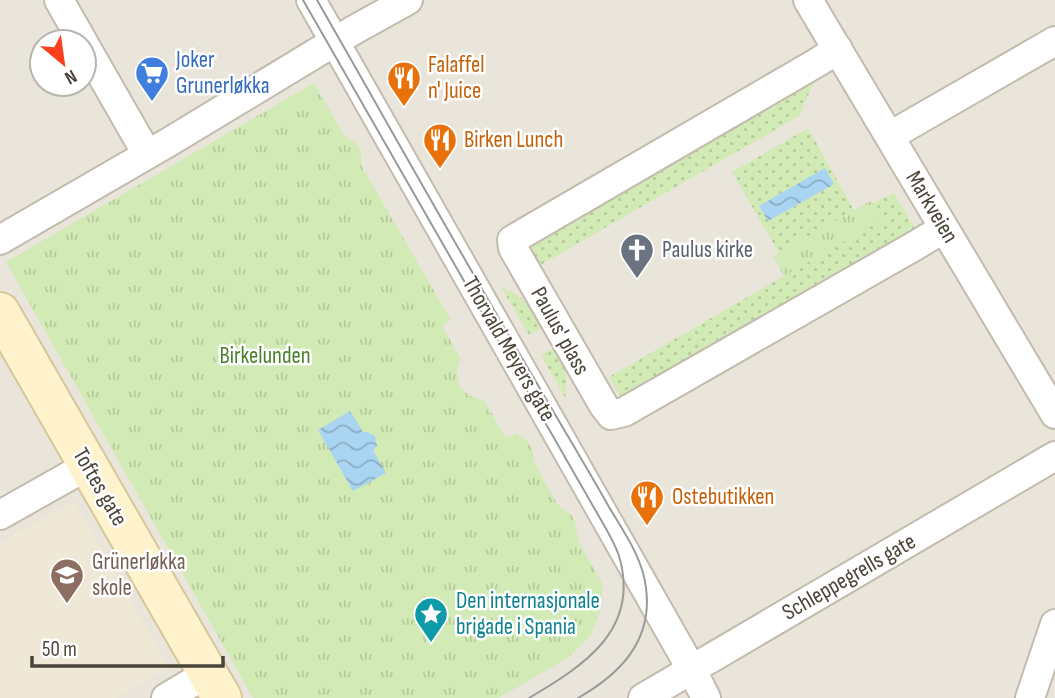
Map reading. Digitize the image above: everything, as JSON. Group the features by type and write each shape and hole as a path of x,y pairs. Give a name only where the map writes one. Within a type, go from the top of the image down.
{"main road":[{"name":"Toftes gate","path":"0,312 215,686"}],"street":[{"path":"59,0 75,28"},
{"name":"Thorvald Meyers gate","path":"311,0 706,698"},
{"path":"0,240 408,0"},
{"name":"Markveien","path":"808,0 1055,414"},
{"path":"890,136 1055,41"},
{"name":"Paulus' plass","path":"838,48 512,240 513,248 604,406 611,415 624,412 944,228"},
{"path":"98,68 147,154"},
{"name":"Schleppegrells gate","path":"643,698 1055,456"},
{"path":"0,515 87,466"},
{"path":"1030,698 1055,624"},
{"path":"166,698 215,686"}],"shaded area":[{"path":"0,0 1055,0 1055,698 0,698"},
{"path":"66,0 78,0 94,28 82,28"},
{"path":"98,35 135,100 126,105 98,56"},
{"name":"Grünerløkka skole","path":"74,501 169,667 116,698 0,698 0,543"}],"green space":[{"path":"820,69 799,116 537,267 523,241"},
{"name":"Birkelunden","path":"314,83 344,135 357,144 361,152 361,165 451,320 442,326 461,359 457,374 460,386 470,395 484,400 506,438 516,433 527,441 557,504 574,519 579,542 603,585 600,611 591,635 569,657 499,698 253,698 6,262"},
{"path":"808,128 854,210 779,253 732,172"},
{"path":"894,193 914,227 913,235 623,399 621,397 609,377 881,220 872,204"},
{"path":"871,201 882,220 784,276 773,256"},
{"path":"501,287 527,302 549,324 529,335"},
{"path":"560,344 566,371 566,399 541,355"}],"water":[{"path":"825,168 834,184 768,221 759,206"},
{"path":"350,411 363,432 375,436 377,446 373,450 386,473 353,491 318,430"}],"tram line":[{"path":"303,0 619,556 624,582 622,605 614,625 587,659 529,698"},
{"path":"317,0 637,556 644,577 647,607 639,640 620,667 578,698"}],"place":[{"name":"Joker Grunerløkka","path":"152,103"},
{"name":"Falaffel n' Juice","path":"404,108"},
{"name":"Birken Lunch","path":"440,170"},
{"name":"Paulus kirke","path":"637,280"},
{"name":"Ostebutikken","path":"647,527"},
{"name":"Grünerløkka skole","path":"67,605"},
{"name":"Den internasjonale brigade i Spania","path":"431,644"}]}
